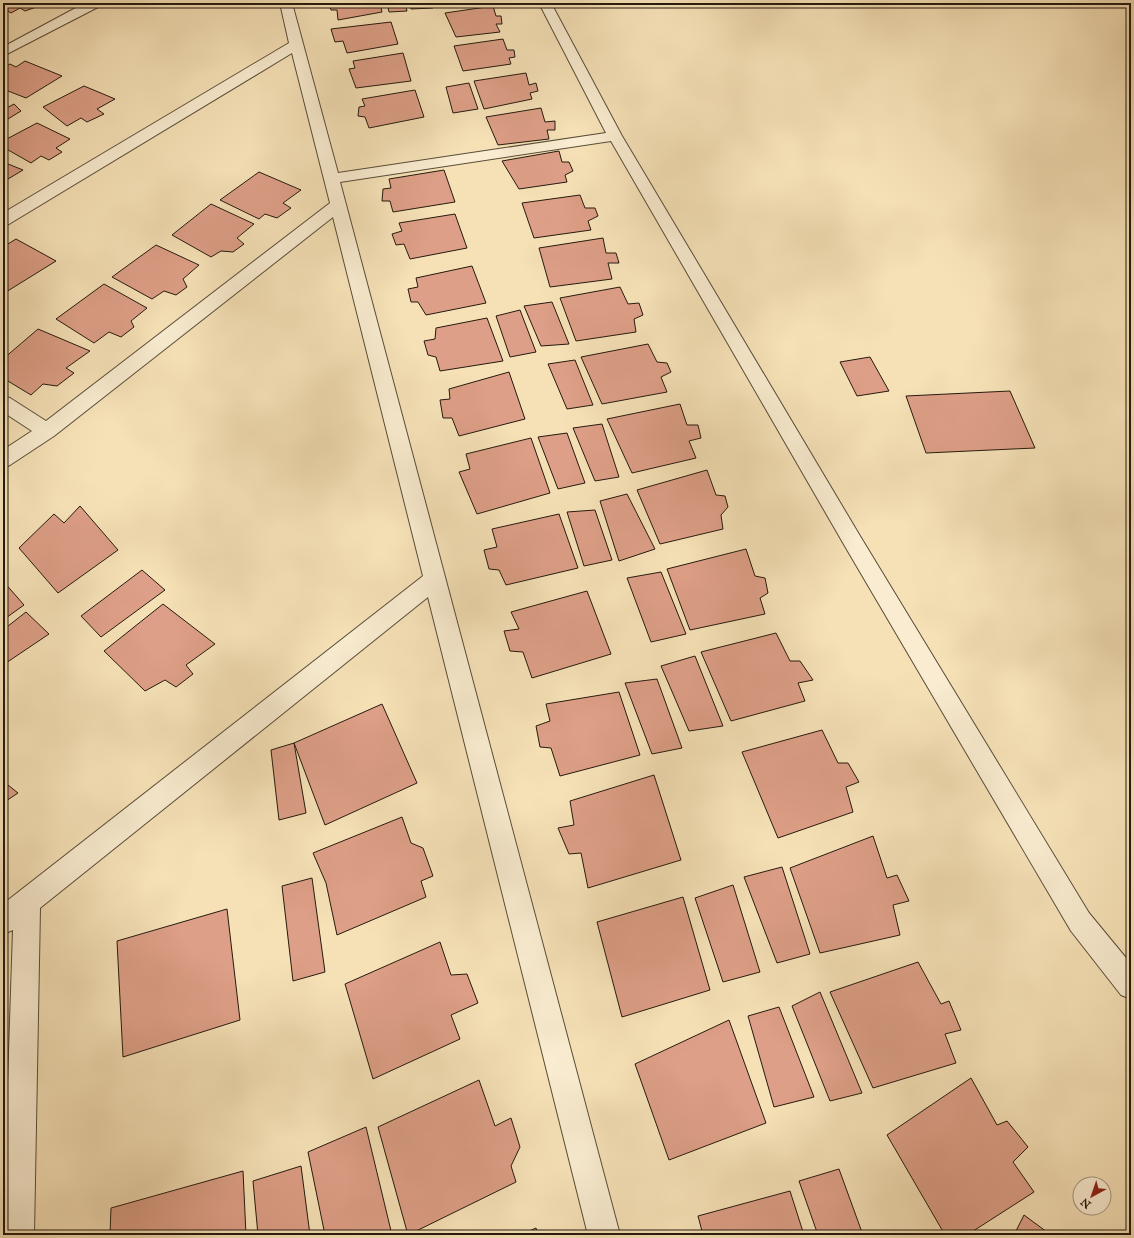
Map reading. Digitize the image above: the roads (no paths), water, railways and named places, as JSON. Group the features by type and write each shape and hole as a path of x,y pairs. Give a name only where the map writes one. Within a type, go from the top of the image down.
{"street":[{"path":"3,52 95,3"},
{"path":"286,3 604,1235"},
{"path":"545,3 615,136 849,535 1080,922 1131,985"},
{"path":"3,220 297,44"},
{"path":"331,179 615,136"},
{"path":"3,460 47,431 338,205"},
{"path":"3,403 47,431"},
{"path":"3,921 435,579"},
{"path":"18,1235 27,902"}]}
